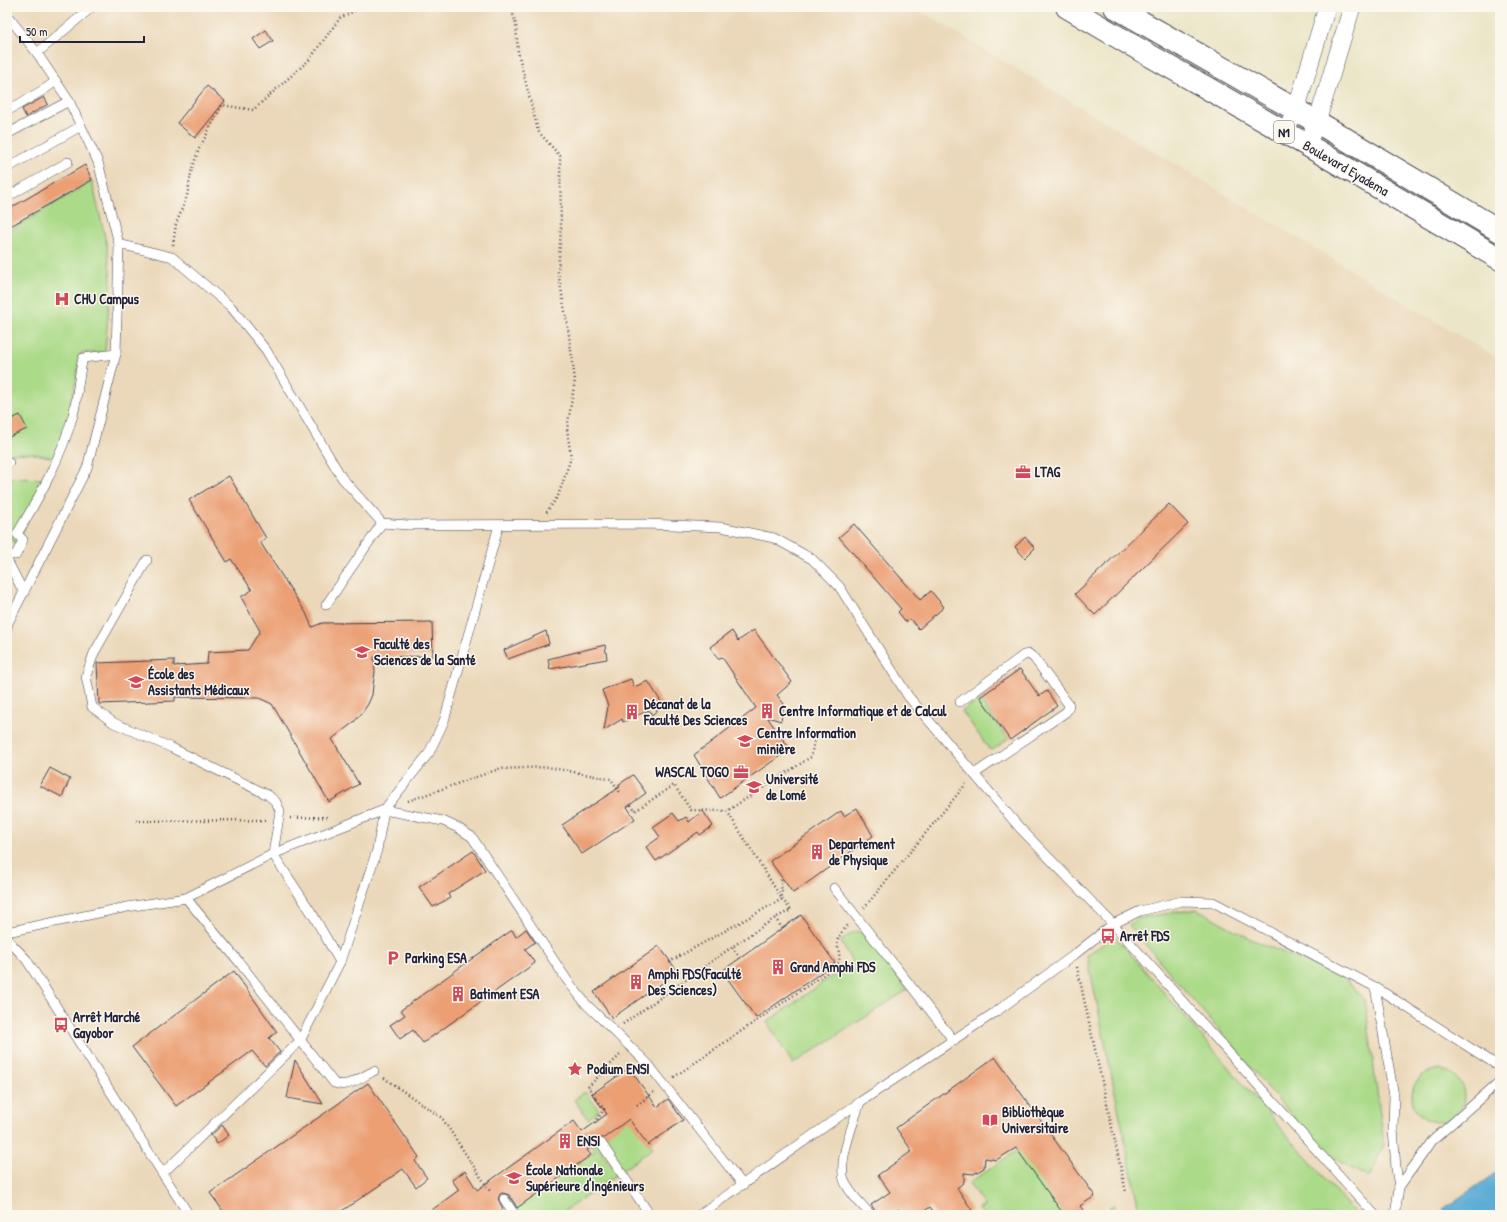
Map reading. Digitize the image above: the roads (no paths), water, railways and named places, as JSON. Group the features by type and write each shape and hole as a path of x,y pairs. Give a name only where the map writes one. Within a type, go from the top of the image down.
{"highway":[{"name":"Boulevard Eyadema","path":"1067,7 1500,258"},
{"name":"Boulevard Eyadema","path":"1115,7 1317,122"},
{"name":"N1","path":"1317,122 1500,231"}],"street":[{"path":"1285,132 1296,110 1327,7"},
{"path":"1307,145 1317,122 1352,7"}],"lane":[{"path":"37,53 92,7"},
{"path":"7,15 37,53 56,81 81,126 98,162 119,244 116,354 87,468 8,623 7,629"},
{"path":"7,111 45,90 56,81"},
{"path":"7,134 69,102"},
{"path":"7,168 81,126"},
{"path":"7,198 68,162"},
{"path":"119,244 172,257 231,307 266,350 342,478 382,523 408,525 647,524 721,527 774,538 812,559 839,586 908,696 1019,827 1113,924 1376,1215"},
{"path":"24,593 10,557 16,555 23,540 18,534 45,487 58,460 73,414 83,358 116,354"},
{"path":"326,605 382,523"},
{"path":"162,1174 300,1041 340,962 377,850 384,810 429,753 444,722 499,525"},
{"path":"147,560 94,653 86,676 92,707 114,723 172,748 268,795 276,802 280,810 273,854 313,915 340,962"},
{"path":"960,702 1024,655 1029,654 1034,658 1069,705 1066,712 974,774"},
{"path":"7,932 127,907 186,898 273,854 384,810 443,821 472,837 567,980 586,1004 648,1064 743,1185"},
{"path":"834,888 954,1041"},
{"path":"186,898 239,962 334,1083 345,1086 374,1071"},
{"path":"699,1215 860,1102 954,1041 1074,955 1113,924 1140,911 1182,901 1213,902 1375,987 1500,1067"},
{"path":"7,939 26,959 189,1215"},
{"path":"1375,987 1394,1096 1393,1129 1396,1168 1400,1188 1395,1215"},
{"path":"1400,1188 1432,1141 1500,1081"},
{"path":"860,1102 842,1162 842,1175 846,1186 871,1215"},
{"path":"600,1143 650,1215"},
{"path":"504,1199 515,1215"}],"water":[{"path":"1500,1170 1500,1215 1447,1215 1443,1209"}],"place":[{"name":"CHU Campus","path":"62,299"},
{"name":"LTAG","path":"1023,472"},
{"name":"Faculté des Sciences de la Santé","path":"362,652"},
{"name":"École des Assistants Médicaux","path":"136,682"},
{"name":"Centre Informatique et de Calcul","path":"767,711"},
{"name":"Décanat de la Faculté Des Sciences","path":"632,712"},
{"name":"Centre Information minière","path":"745,741"},
{"name":"WASCAL TOGO","path":"741,772"},
{"name":"Université de Lomé","path":"754,787"},
{"name":"Departement de Physique","path":"817,852"},
{"name":"Arrêt FDS","path":"1108,936"},
{"name":"Parking ESA","path":"393,958"},
{"name":"Grand Amphi FDS","path":"778,967"},
{"name":"Amphi FDS(Faculté Des Sciences)","path":"636,982"},
{"name":"Batiment ESA","path":"458,994"},
{"name":"Arrêt Marché Gayobor","path":"61,1025"},
{"name":"Podium ENSI","path":"575,1069"},
{"name":"Bibliothèque Universitaire","path":"990,1120"},
{"name":"ENSI","path":"565,1141"},
{"name":"École Nationale Supérieure d'Ingénieurs","path":"514,1178"}]}
